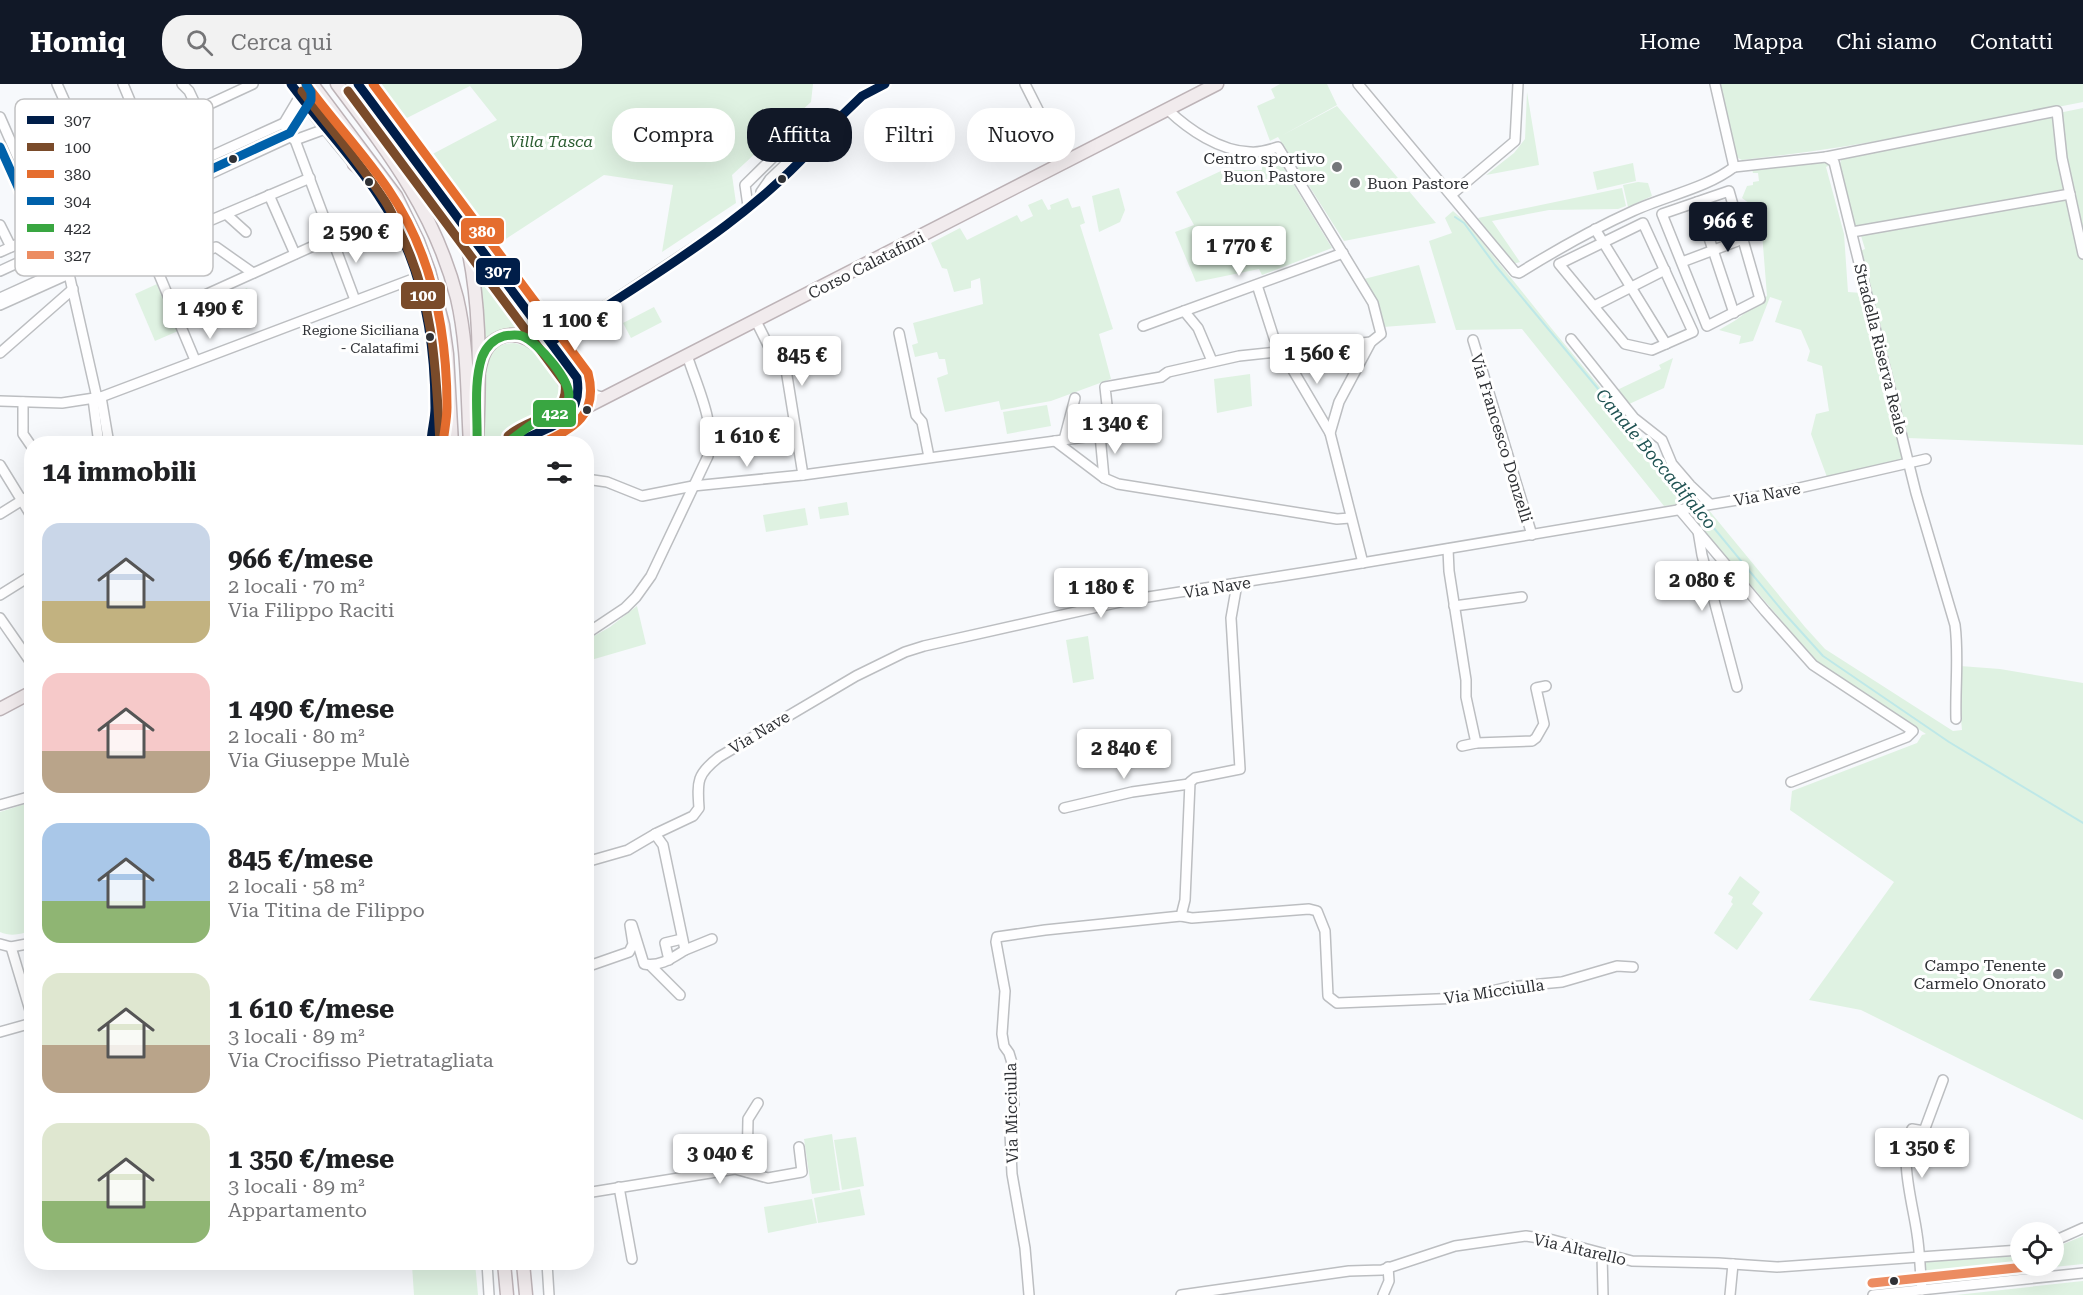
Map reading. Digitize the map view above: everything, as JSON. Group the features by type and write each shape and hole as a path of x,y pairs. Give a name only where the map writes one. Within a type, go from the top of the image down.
{"main road":[{"path":"312,84 396,196 418,241 438,303 447,354 452,436"},
{"path":"337,84 403,173 439,244 457,299 462,328 470,436"},
{"name":"Corso Calatafimi","path":"529,436 1217,84"},
{"path":"354,165 396,196"},
{"path":"461,220 469,248 473,277 479,371 477,436"},
{"path":"479,371 487,347 507,335 518,335 538,346 569,390 566,405 536,421 521,436"},
{"path":"0,709 24,696"},
{"path":"505,1270 507,1295"},
{"path":"524,1270 526,1295"}],"street":[{"path":"57,84 64,99"},
{"path":"123,84 129,99"},
{"path":"182,84 193,99"},
{"path":"213,103 253,84"},
{"path":"291,84 380,197 397,228 418,277 427,311 433,353 435,411 431,436"},
{"path":"358,84 577,378 595,395 605,398"},
{"path":"850,108 862,96 885,84"},
{"path":"1025,84 1065,163"},
{"path":"1358,84 1515,272 1520,273 1595,229 1634,210 1722,176 1734,167 1826,157 2056,111 2062,158 2083,254"},
{"path":"1451,195 1515,141 1518,84"},
{"path":"1714,84 1734,167"},
{"path":"213,156 285,123 300,96"},
{"path":"1168,110 1187,128 1220,144 1250,152 1278,147 1373,303 1381,334 1371,342 1339,402 1330,433"},
{"path":"0,117 15,151"},
{"path":"285,123 310,178 355,300"},
{"path":"213,174 293,138 325,129"},
{"name":"Stradella Riserva Reale","path":"1826,157 1834,162 1910,463 1941,566 1955,625 1958,646 1955,684 1956,719"},
{"path":"748,206 745,185 768,162"},
{"path":"551,342 726,226 756,199 770,179 788,162"},
{"path":"213,220 310,178"},
{"path":"1696,186 1713,251 1734,313"},
{"path":"1729,191 1760,299 1707,326 1662,214 1699,201 1729,191"},
{"path":"1852,232 2070,194"},
{"path":"269,195 295,254"},
{"path":"226,214 246,232"},
{"path":"1643,223 1665,270 1693,332 1652,350 1625,344 1559,264 1643,223"},
{"path":"0,225 11,247"},
{"path":"1595,229 1666,344"},
{"path":"174,309 331,238"},
{"path":"1682,262 1743,239"},
{"path":"0,252 15,245"},
{"path":"213,248 216,247 253,273"},
{"path":"1143,326 1343,253"},
{"path":"0,271 15,264"},
{"path":"1594,306 1665,270"},
{"path":"0,298 55,276"},
{"path":"0,305 57,276"},
{"path":"69,276 107,436"},
{"path":"160,276 195,360"},
{"path":"0,401 62,403 97,398 418,277"},
{"path":"1257,285 1274,338 1330,433 1363,563"},
{"path":"0,353 73,289"},
{"path":"1184,311 1198,328 1212,361"},
{"path":"756,321 772,353 783,351 803,476"},
{"path":"899,333 916,415 922,422 929,457"},
{"path":"1571,339 1614,395 1639,423 1662,440 1672,464 1708,505"},
{"name":"Via Francesco Donzelli","path":"1473,340 1532,535"},
{"path":"594,480 607,482 642,496 693,486 803,476 1100,435 1110,433 1105,387 1161,377 1168,372 1212,361 1371,342"},
{"path":"594,629 612,618 636,597 657,565 708,456 711,429 687,355"},
{"path":"570,416 577,405 579,396 577,378"},
{"path":"97,398 99,436"},
{"path":"1060,440 1075,398"},
{"path":"22,402 24,436"},
{"path":"1100,435 1104,478"},
{"path":"1060,440 1104,478 1118,484 1337,519 1350,518"},
{"name":"Via Nave","path":"594,860 628,850 697,813 699,808 697,784 699,776 706,767 841,684 905,652 953,638 1129,600 1773,494 1926,459"},
{"path":"0,465 24,505"},
{"path":"0,514 24,499"},
{"path":"1684,508 1698,531 1813,665 1913,731 1907,737 1791,782"},
{"path":"1698,531 1702,555 1737,687"},
{"path":"1448,549 1454,606 1476,743"},
{"path":"0,595 24,580"},
{"path":"1181,916 1185,900 1190,782 1195,778 1240,769 1231,618 1237,584"},
{"path":"1454,606 1522,597"},
{"path":"0,618 24,652"},
{"path":"1462,746 1476,743 1532,741 1544,724 1536,688 1546,686"},
{"path":"1064,808 1132,792 1190,784"},
{"path":"0,805 24,798"},
{"path":"655,834 663,845 685,950"},
{"name":"Via Micciulla","path":"1029,1295 1025,1248 1012,1174 1011,1133 1014,1104 1012,1063 1004,1046 1002,1034 1005,991 996,942 998,937 1181,916 1192,918 1309,909 1317,911 1325,931 1328,996 1337,1003 1461,998 1509,987 1562,982 1617,966 1633,967"},
{"path":"594,964 629,952 633,944 630,925 632,925 644,964 650,965 669,960 685,950 712,939"},
{"path":"669,960 665,943 682,939"},
{"path":"0,944 10,947 24,945"},
{"path":"10,947 24,992"},
{"path":"650,965 680,995"},
{"path":"0,1032 24,1025"},
{"path":"1922,1290 1918,1237 1910,1197 1906,1149 1912,1130 1924,1131 1943,1080"},
{"path":"747,1172 748,1119 758,1103"},
{"path":"594,1192 735,1169 768,1178 802,1172 799,1147"},
{"path":"619,1187 632,1259"},
{"path":"2064,1237 2083,1228"},
{"name":"Via Altarello","path":"1181,1295 1349,1271 1371,1271 1455,1246 1526,1236 1553,1240 1632,1261 1777,1267 2010,1251"},
{"path":"1602,1254 1603,1295"},
{"path":"1730,1295 1733,1264"},
{"path":"1383,1295 1389,1281 1388,1267"},
{"path":"487,1270 489,1295"},
{"path":"547,1270 549,1295"},
{"path":"1873,1295 2083,1273"}],"green space":[{"name":"Villa Tasca","path":"372,84 813,84 811,102 805,108 747,108 747,161 732,175 736,203 662,252 673,185 604,175 492,248 425,158 497,120 470,86 401,121"},
{"name":"Buon Pastore","path":"1280,84 1327,84 1337,105 1281,136 1337,106 1436,223 1344,241 1278,137 1270,141 1257,106 1275,98 1271,89"},
{"path":"1720,84 2083,84 2083,102 1871,142 1742,160 1736,157"},
{"path":"1527,92 1539,165 1486,175 1514,153 1525,139"},
{"path":"2083,108 2083,445 1908,438 1860,251 1865,249 1859,229 1856,229 1840,164 1841,160 1848,156"},
{"path":"1275,154 1332,248 1262,275 1259,269 1196,282 1175,232 1194,225 1176,192 1223,170 1262,170 1262,157"},
{"path":"1823,161 1830,165 1826,167 1844,234 1848,292 1862,293 1904,459 1827,477 1811,434 1816,414 1829,411 1822,366 1807,361 1810,351 1801,330 1775,322 1782,301 1770,297 1753,341 1739,344 1741,336 1719,330 1767,296 1762,233 1753,206 1742,198 1747,186 1759,181 1758,173 1753,173 1752,170"},
{"path":"1633,163 1636,181 1597,190 1593,172"},
{"path":"1648,183 1652,196 1628,207 1623,185"},
{"path":"1119,188 1125,210 1120,222 1099,232 1092,196"},
{"path":"1622,188 1626,206 1618,209 1549,210 1492,221 1520,262 1513,264 1478,218"},
{"path":"1068,198 1072,208 1080,206 1085,223 1080,225 1113,329 1099,334 1111,379 1051,401 1001,410 999,401 945,412 937,378 948,374 945,359 939,359 937,352 915,357 912,345 918,343 913,323 983,304 980,278 971,281 971,288 954,292 947,269 942,268 931,243 960,228 967,240 1017,215 1021,222 1033,216 1028,205 1042,199 1048,210 1051,209 1050,205"},
{"path":"1453,211 1467,223 1695,502 1664,506 1522,329 1456,330 1429,241 1452,233 1445,218"},
{"path":"473,251 543,342 526,333 512,332 482,345"},
{"path":"1419,265 1436,323 1383,327 1379,306 1364,279"},
{"path":"157,284 178,331 155,341 135,294"},
{"path":"247,288 256,309 215,328 206,307"},
{"path":"654,307 662,322 631,338 623,323"},
{"path":"514,343 533,348 562,385 564,394 561,401 502,436 484,436 485,359 497,347"},
{"path":"1673,358 1664,388 1627,405 1615,391 1661,369 1659,365"},
{"path":"1250,374 1252,406 1217,413 1214,379"},
{"path":"1047,405 1051,426 1007,434 1003,412"},
{"path":"847,502 849,515 820,519 818,507"},
{"path":"805,508 808,525 766,532 763,515"},
{"path":"1708,509 1825,649 1953,731 1962,730 1958,690 1960,666 2000,669 2083,683 2083,1120 1861,1010 1809,1000 1894,882 1790,810 1792,791 1917,743 1922,735 1926,734 1819,664 1688,512"},
{"path":"637,606 646,644 594,659 594,636"},
{"path":"1088,636 1094,679 1073,683 1066,640"},
{"path":"24,804 24,933 20,934 0,932 0,812"},
{"path":"1740,876 1760,892 1752,904 1763,913 1737,950 1714,933 1733,904 1731,902 1733,897 1728,894"},
{"path":"832,1134 840,1190 812,1194 804,1139"},
{"path":"856,1137 864,1186 842,1190 834,1140"},
{"path":"860,1189 865,1215 818,1223 814,1198"},
{"path":"812,1199 817,1223 768,1233 764,1207"},
{"path":"2083,1236 2083,1264 2064,1266 2064,1244"},
{"path":"2010,1257 2010,1271 1927,1280 1925,1261"},
{"path":"412,1270 476,1270 478,1295 414,1295"},
{"path":"2083,1281 2083,1295 1956,1295"}],"waterway":[{"name":"Canale Boccadifalco","path":"1455,217 1464,223 1495,265 1693,503"},
{"name":"Canale Boccadifalco","path":"1699,510 1823,656 1949,742 2083,823"}],"transit line":[{"name":"307","path":"291,84 378,195 405,244 423,297 432,352 435,408 432,436"},
{"name":"380","path":"306,84 388,189 416,239 426,266 440,322 446,378 447,417 444,436"},
{"name":"304","path":"213,168 290,133 311,100 311,92 306,84"},
{"name":"307","path":"358,84 577,378 578,393 575,405 569,414 560,422 531,436"},
{"name":"380","path":"373,84 588,373 590,400 587,410 573,426 555,436"},
{"name":"307","path":"850,108 862,96 885,84"},
{"name":"100","path":"302,91 385,201 411,256 420,282 431,335 440,436"},
{"name":"100","path":"348,91 565,383 565,395 555,410 508,436"},
{"name":"304","path":"0,147 15,180"},
{"name":"307","path":"551,342 700,244 737,217 800,162"},
{"name":"422","path":"477,436 477,389 482,357 497,339 518,335 529,340 545,354 560,374 569,393 568,400 562,408 516,436"},
{"name":"327","path":"1872,1283 2010,1269"}],"place":[{"name":"Centro sportivo Buon Pastore","path":"1337,167"},
{"name":"Buon Pastore","path":"1355,183"},
{"name":"Regione Siciliana - Calatafimi","path":"430,337"},
{"name":"Campo Tenente Carmelo Onorato","path":"2058,974"}]}
